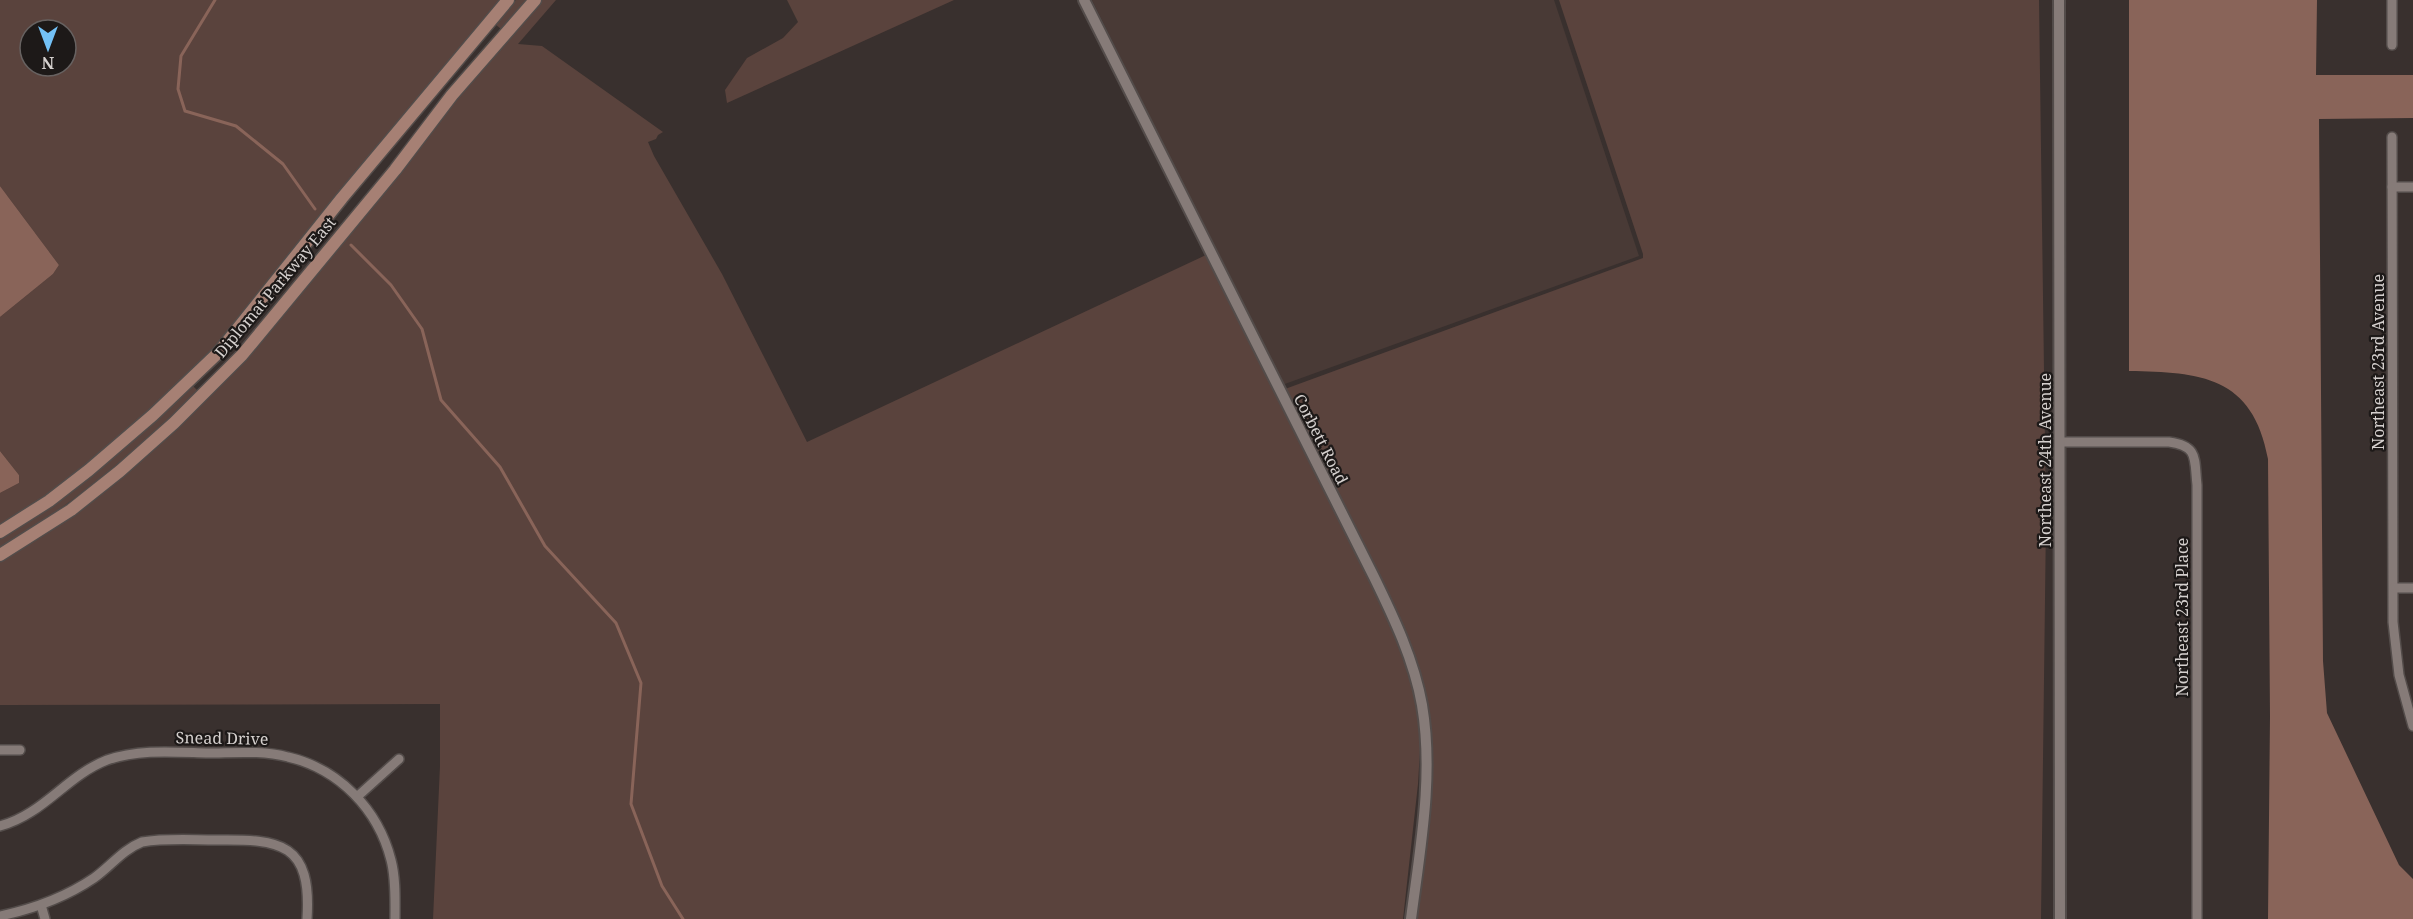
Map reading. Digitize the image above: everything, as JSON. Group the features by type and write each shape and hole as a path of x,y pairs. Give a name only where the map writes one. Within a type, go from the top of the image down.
{"main road":[{"name":"Diplomat Parkway East","path":"0,532 48,501 89,470 193,378 239,328 342,198 508,0"},
{"name":"Diplomat Parkway East","path":"0,555 79,503 127,464 242,355 497,42 535,0"},
{"path":"482,30 497,42"},
{"path":"193,378 206,391"}],"street":[{"name":"Corbett Road","path":"1084,0 1378,586 1409,658 1422,704 1427,766 1411,919"},
{"name":"Northeast 24th Avenue","path":"2059,0 2060,919"},
{"path":"2392,0 2392,45"},
{"name":"Northeast 23rd Avenue","path":"2392,137 2394,642 2398,675 2413,726"},
{"path":"2392,187 2413,187"},
{"name":"Northeast 23rd Place","path":"2060,442 2169,442 2184,444 2193,453 2197,485 2197,919"},
{"path":"2394,588 2413,588"},
{"path":"0,750 20,750"},
{"name":"Snead Drive","path":"0,826 40,808 76,778 95,766 120,756 145,752 262,753 288,756 311,764 331,775 357,796 379,827 391,861 394,884 394,919"},
{"path":"357,796 399,759"},
{"path":"0,916 41,905 84,884 130,847 141,842 254,840 276,844 296,858 307,882 309,895 307,919"},
{"path":"41,905 45,919"}],"shaded area":[{"path":"0,0 501,0 347,183 215,348 86,466 46,496 0,525 0,493 19,483 19,475 0,451 0,317 53,274 59,265 0,186"},
{"path":"516,0 527,0 501,29 495,24"},
{"path":"542,0 556,0 518,44 542,46 663,132 656,139 648,142 654,156 722,274 807,442 1206,255 1391,624 1414,691 1421,733 1418,784 1403,919 433,919 440,766 440,704 0,705 0,561 73,515 207,399 456,99"},
{"path":"787,0 954,0 727,103 725,90 747,58 783,38 798,22"},
{"path":"1092,0 1554,0 1639,256 1282,385"},
{"path":"1559,0 2039,0 2046,519 2041,919 1416,919 1433,766 1431,728 1424,688 1400,619 1285,389 1643,258"},
{"path":"2129,0 2317,0 2316,75 2413,75 2413,118 2319,119 2323,661 2327,713 2399,865 2413,879 2413,919 2268,919 2270,716 2268,459 2261,431 2250,410 2236,395 2220,384 2200,377 2179,374 2129,371"},
{"path":"0,186 59,265 53,274 0,317"},
{"path":"193,386 198,391 104,476 53,514 0,548 0,538 22,525 156,419"},
{"path":"0,451 19,475 19,483 0,493"}],"waterway":[{"path":"215,0 181,56 178,89 185,111 236,126 283,164 315,209"},
{"path":"351,245 391,285 422,329 441,400 500,467 545,546 616,623 641,683 631,804 662,886 683,919"}]}
